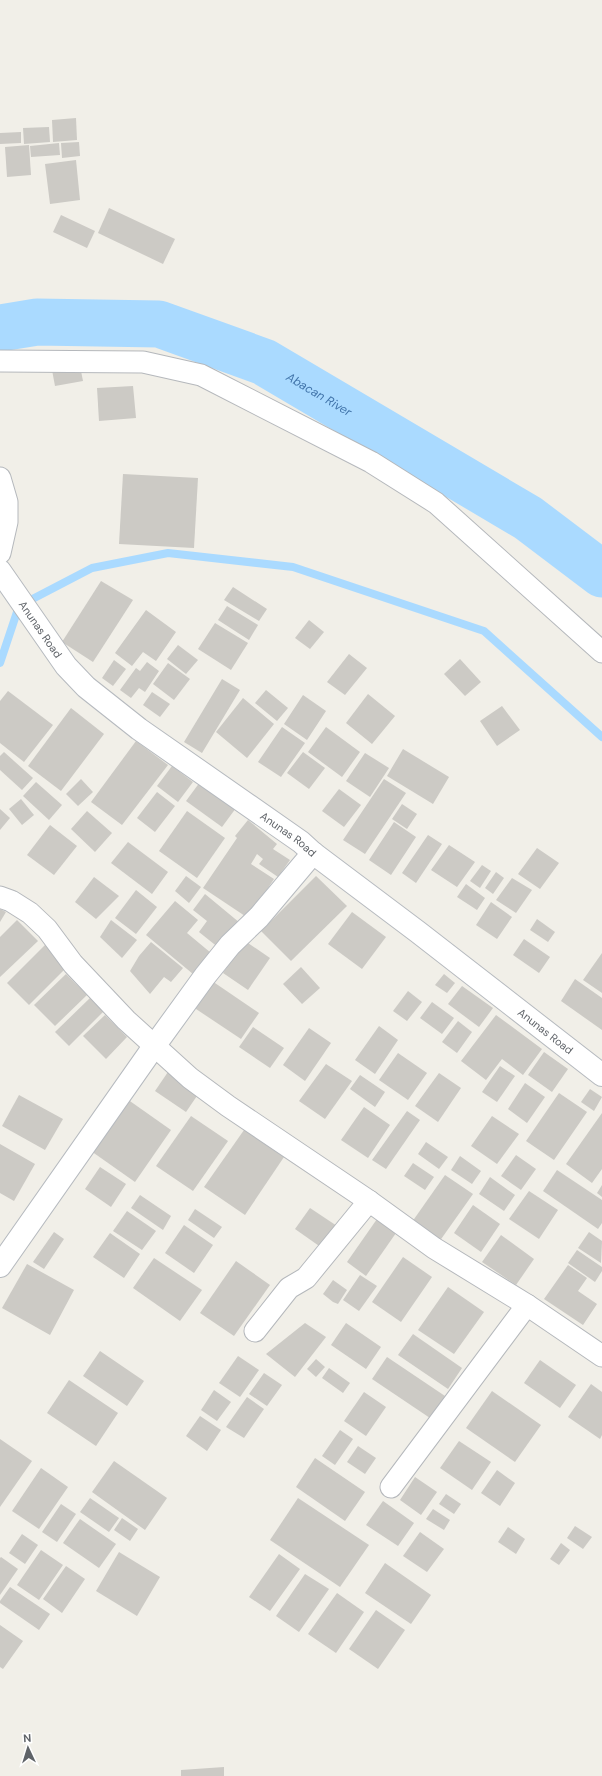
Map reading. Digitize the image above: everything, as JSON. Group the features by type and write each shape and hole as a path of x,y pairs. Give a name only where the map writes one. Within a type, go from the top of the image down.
{"street":[{"path":"0,361 143,362 201,375 371,462 436,503 602,652"},
{"path":"0,478 7,502 8,522 0,553"},
{"name":"Anunas Road","path":"2,573 66,666 86,687 139,729 301,842 313,853 418,932 602,1075"},
{"path":"0,1266 155,1045 230,945 259,916 313,853"},
{"path":"0,897 11,901 30,913 47,929 73,964 105,999 190,1078 228,1106 369,1201 434,1248 527,1305 602,1356"},
{"path":"255,1331 289,1288 306,1278 369,1201"},
{"path":"391,1487 527,1305"}],"building":[{"path":"76,118 77,140 53,142 52,120"},
{"path":"49,127 50,142 24,144 23,128"},
{"path":"21,132 21,143 0,144 0,133"},
{"path":"79,142 80,156 62,158 61,143"},
{"path":"59,143 60,155 31,157 30,146"},
{"path":"29,145 31,175 7,177 5,147"},
{"path":"76,160 80,200 50,204 45,164"},
{"path":"109,208 175,239 163,264 98,233"},
{"path":"61,215 95,231 87,248 53,232"},
{"path":"80,366 83,381 55,386 52,370"},
{"path":"133,386 136,418 99,421 97,388"},
{"path":"123,474 198,478 194,548 119,544"},
{"path":"101,581 133,600 93,662 62,642"},
{"path":"233,587 267,609 259,621 224,600"},
{"path":"227,606 258,625 249,640 218,620"},
{"path":"146,610 176,632 156,661 143,652 132,666 115,653"},
{"path":"309,620 324,632 310,649 295,638"},
{"path":"215,623 248,643 231,670 198,649"},
{"path":"178,645 198,660 186,674 167,659"},
{"path":"349,654 367,668 345,695 327,682"},
{"path":"460,659 481,682 465,696 444,674"},
{"path":"114,660 126,669 113,686 102,678"},
{"path":"147,662 159,671 145,692 139,688 131,698 120,690 136,668 140,671"},
{"path":"168,663 190,679 174,700 153,684"},
{"path":"222,679 240,690 202,753 184,742"},
{"path":"266,690 288,708 277,721 255,703"},
{"path":"8,691 53,725 24,762 0,743 0,701"},
{"path":"152,692 170,704 160,717 143,705"},
{"path":"368,694 395,716 372,744 346,723"},
{"path":"303,695 326,711 307,740 284,724"},
{"path":"243,698 274,724 247,758 216,732"},
{"path":"502,706 520,730 497,746 480,721"},
{"path":"71,708 104,734 61,791 28,766"},
{"path":"282,727 305,743 281,777 258,762"},
{"path":"326,727 360,752 342,777 308,752"},
{"path":"136,741 168,765 122,825 91,802"},
{"path":"403,749 449,777 433,804 387,776"},
{"path":"4,752 33,778 22,790 0,770 0,756"},
{"path":"303,752 325,768 309,789 287,773"},
{"path":"365,753 389,768 370,797 346,781"},
{"path":"172,766 193,782 178,802 157,786"},
{"path":"81,779 93,792 78,806 66,794"},
{"path":"384,779 406,793 365,854 343,840"},
{"path":"36,782 62,805 49,820 23,796"},
{"path":"200,782 236,808 222,827 186,801"},
{"path":"339,789 361,805 344,827 322,811"},
{"path":"157,792 175,806 155,832 137,818"},
{"path":"21,799 34,815 22,825 9,809"},
{"path":"402,804 417,814 407,829 392,819"},
{"path":"0,809 10,818 0,830"},
{"path":"87,811 112,833 95,852 71,829"},
{"path":"187,811 225,838 197,878 159,851"},
{"path":"248,820 277,844 273,849 290,860 278,877 259,864 263,859 257,854 251,864 274,879 248,918 203,888 237,838 235,836"},
{"path":"394,822 416,837 391,875 369,860"},
{"path":"50,825 77,846 54,875 27,855"},
{"path":"428,835 442,844 416,883 402,873"},
{"path":"128,842 168,872 152,894 111,863"},
{"path":"449,845 475,862 457,887 431,870"},
{"path":"537,848 559,863 540,889 518,874"},
{"path":"482,865 491,871 480,888 470,881"},
{"path":"496,872 504,878 493,894 485,888"},
{"path":"186,876 201,887 189,903 175,891"},
{"path":"316,876 347,906 291,961 261,931"},
{"path":"94,877 119,896 96,919 75,902"},
{"path":"512,878 532,890 516,913 496,900"},
{"path":"466,884 485,898 477,910 457,897"},
{"path":"136,890 157,907 136,934 115,918"},
{"path":"205,894 240,923 219,948 199,932 207,921 193,910"},
{"path":"175,901 198,920 187,933 211,953 193,974 146,935"},
{"path":"491,902 512,917 497,939 476,925"},
{"path":"0,909 6,912 0,922"},
{"path":"352,912 386,937 362,969 328,944"},
{"path":"537,919 555,932 548,942 530,930"},
{"path":"17,920 38,941 0,977 0,937"},
{"path":"111,920 137,940 122,958 100,937"},
{"path":"524,939 550,957 539,973 513,955"},
{"path":"245,941 270,958 248,990 223,973"},
{"path":"151,942 183,968 171,982 164,977 150,994 130,971 139,956"},
{"path":"45,945 67,967 29,1005 7,983"},
{"path":"602,953 602,993 583,980"},
{"path":"301,967 320,988 302,1004 283,984"},
{"path":"66,974 87,995 55,1026 34,1005"},
{"path":"444,974 455,983 447,993 435,985"},
{"path":"575,979 602,998 602,1030 561,1001"},
{"path":"212,981 259,1013 241,1039 193,1007"},
{"path":"462,986 493,1008 479,1027 448,1004"},
{"path":"408,991 422,1002 407,1021 393,1011"},
{"path":"91,997 105,1010 69,1046 55,1032"},
{"path":"432,1002 454,1018 442,1034 420,1018"},
{"path":"105,1015 127,1037 106,1059 83,1036"},
{"path":"496,1015 542,1049 523,1075 502,1059 486,1080 461,1061"},
{"path":"458,1021 472,1032 457,1053 442,1042"},
{"path":"379,1026 398,1040 375,1074 355,1060"},
{"path":"253,1027 284,1048 270,1068 239,1047"},
{"path":"309,1028 331,1043 305,1081 283,1065"},
{"path":"544,1052 568,1069 552,1092 528,1075"},
{"path":"398,1053 427,1073 408,1100 379,1080"},
{"path":"326,1064 352,1081 325,1119 299,1101"},
{"path":"500,1066 515,1076 497,1102 482,1092"},
{"path":"170,1069 201,1090 186,1112 155,1091"},
{"path":"439,1073 461,1088 438,1122 415,1106"},
{"path":"360,1075 385,1092 375,1107 350,1089"},
{"path":"525,1083 545,1097 527,1123 508,1109"},
{"path":"590,1089 602,1097 594,1111 581,1102"},
{"path":"559,1093 587,1112 554,1160 526,1141"},
{"path":"19,1095 63,1119 45,1150 2,1126"},
{"path":"127,1099 171,1130 135,1182 91,1151"},
{"path":"364,1107 390,1125 368,1158 341,1140"},
{"path":"407,1111 420,1120 386,1169 372,1160"},
{"path":"602,1113 602,1169 592,1183 566,1164"},
{"path":"191,1116 228,1141 193,1191 156,1166"},
{"path":"492,1116 519,1134 497,1164 471,1146"},
{"path":"244,1130 284,1157 245,1215 204,1187"},
{"path":"426,1142 448,1157 439,1169 418,1154"},
{"path":"0,1144 35,1164 14,1201 0,1193"},
{"path":"516,1155 536,1169 521,1190 501,1176"},
{"path":"460,1156 481,1171 472,1184 451,1170"},
{"path":"413,1163 434,1177 425,1190 404,1176"},
{"path":"100,1167 126,1184 111,1207 85,1189"},
{"path":"557,1170 602,1200 602,1223 598,1229 543,1191"},
{"path":"445,1175 473,1194 439,1242 412,1222"},
{"path":"490,1177 515,1195 504,1211 479,1194"},
{"path":"602,1185 602,1197 597,1193"},
{"path":"529,1191 558,1210 539,1239 509,1219"},
{"path":"140,1195 171,1216 163,1230 131,1208"},
{"path":"473,1205 500,1224 481,1252 454,1233"},
{"path":"310,1208 337,1226 322,1248 295,1229"},
{"path":"195,1209 222,1227 214,1238 188,1220"},
{"path":"127,1211 156,1231 142,1250 113,1231"},
{"path":"377,1219 396,1233 366,1276 347,1262"},
{"path":"184,1225 213,1245 194,1273 165,1253"},
{"path":"54,1232 64,1239 44,1269 33,1262"},
{"path":"589,1232 602,1241 601,1263 578,1248"},
{"path":"110,1233 140,1254 124,1278 93,1257"},
{"path":"501,1235 534,1259 516,1285 482,1262"},
{"path":"577,1250 602,1267 602,1271 595,1282 568,1263"},
{"path":"403,1257 432,1277 401,1322 372,1302"},
{"path":"154,1258 202,1290 180,1321 133,1288"},
{"path":"236,1261 270,1285 234,1336 200,1313"},
{"path":"27,1264 74,1290 50,1335 2,1308"},
{"path":"568,1265 587,1278 578,1291 597,1304 583,1325 544,1299"},
{"path":"360,1275 377,1286 359,1311 343,1300"},
{"path":"333,1280 347,1290 338,1304 323,1294"},
{"path":"448,1287 484,1312 454,1354 418,1330"},
{"path":"305,1323 326,1337 295,1377 266,1354"},
{"path":"346,1323 381,1347 366,1369 331,1345"},
{"path":"413,1334 462,1368 448,1389 398,1355"},
{"path":"100,1351 144,1381 127,1406 83,1376"},
{"path":"238,1356 259,1370 240,1397 219,1383"},
{"path":"387,1357 445,1396 430,1418 372,1379"},
{"path":"316,1359 325,1367 316,1377 307,1369"},
{"path":"540,1360 576,1385 560,1408 524,1383"},
{"path":"329,1368 350,1383 343,1393 322,1378"},
{"path":"264,1373 282,1385 267,1406 249,1394"},
{"path":"69,1380 118,1413 96,1446 47,1413"},
{"path":"591,1384 602,1392 602,1435 600,1439 568,1417"},
{"path":"214,1390 231,1402 217,1421 201,1410"},
{"path":"492,1391 541,1425 515,1462 466,1428"},
{"path":"364,1392 386,1407 366,1436 344,1421"},
{"path":"247,1397 264,1409 244,1438 226,1427"},
{"path":"200,1416 221,1430 207,1451 186,1436"},
{"path":"340,1430 353,1439 335,1465 322,1456"},
{"path":"0,1439 32,1461 0,1507"},
{"path":"459,1441 491,1462 472,1490 440,1468"},
{"path":"358,1446 376,1458 365,1474 347,1462"},
{"path":"315,1458 365,1492 345,1521 296,1487"},
{"path":"114,1461 167,1498 145,1530 92,1492"},
{"path":"41,1468 68,1487 39,1529 12,1511"},
{"path":"497,1470 515,1483 500,1506 481,1493"},
{"path":"415,1477 437,1492 421,1515 400,1500"},
{"path":"446,1494 461,1504 454,1514 439,1504"},
{"path":"90,1498 119,1518 109,1532 80,1512"},
{"path":"298,1498 369,1545 340,1587 270,1540"},
{"path":"383,1501 414,1523 398,1546 366,1525"},
{"path":"61,1504 76,1514 57,1542 42,1532"},
{"path":"433,1509 450,1520 444,1530 426,1519"},
{"path":"122,1518 138,1529 130,1541 114,1530"},
{"path":"80,1519 116,1544 99,1568 63,1543"},
{"path":"575,1526 592,1537 583,1549 567,1538"},
{"path":"508,1527 525,1539 516,1554 498,1542"},
{"path":"420,1532 444,1549 427,1572 403,1556"},
{"path":"22,1534 38,1545 25,1564 9,1553"},
{"path":"561,1543 570,1550 559,1565 550,1559"},
{"path":"41,1550 63,1565 39,1600 17,1585"},
{"path":"119,1552 160,1577 137,1616 96,1591"},
{"path":"279,1554 300,1569 270,1611 249,1597"},
{"path":"1,1557 18,1569 0,1595 0,1558"},
{"path":"385,1563 431,1595 411,1624 365,1593"},
{"path":"66,1566 85,1579 62,1613 43,1599"},
{"path":"305,1574 329,1589 299,1632 276,1616"},
{"path":"10,1587 50,1614 39,1630 0,1603"},
{"path":"337,1593 364,1612 336,1653 308,1634"},
{"path":"376,1610 405,1630 378,1669 349,1649"},
{"path":"0,1625 23,1641 3,1669 0,1667"},
{"path":"224,1767 224,1776 181,1776 181,1770"}],"waterway":[{"name":"Abacan River","path":"0,328 37,322 159,324 264,362 528,518 602,574"},
{"path":"0,663 19,606 92,568 168,553 293,567 484,631 602,737"}]}
